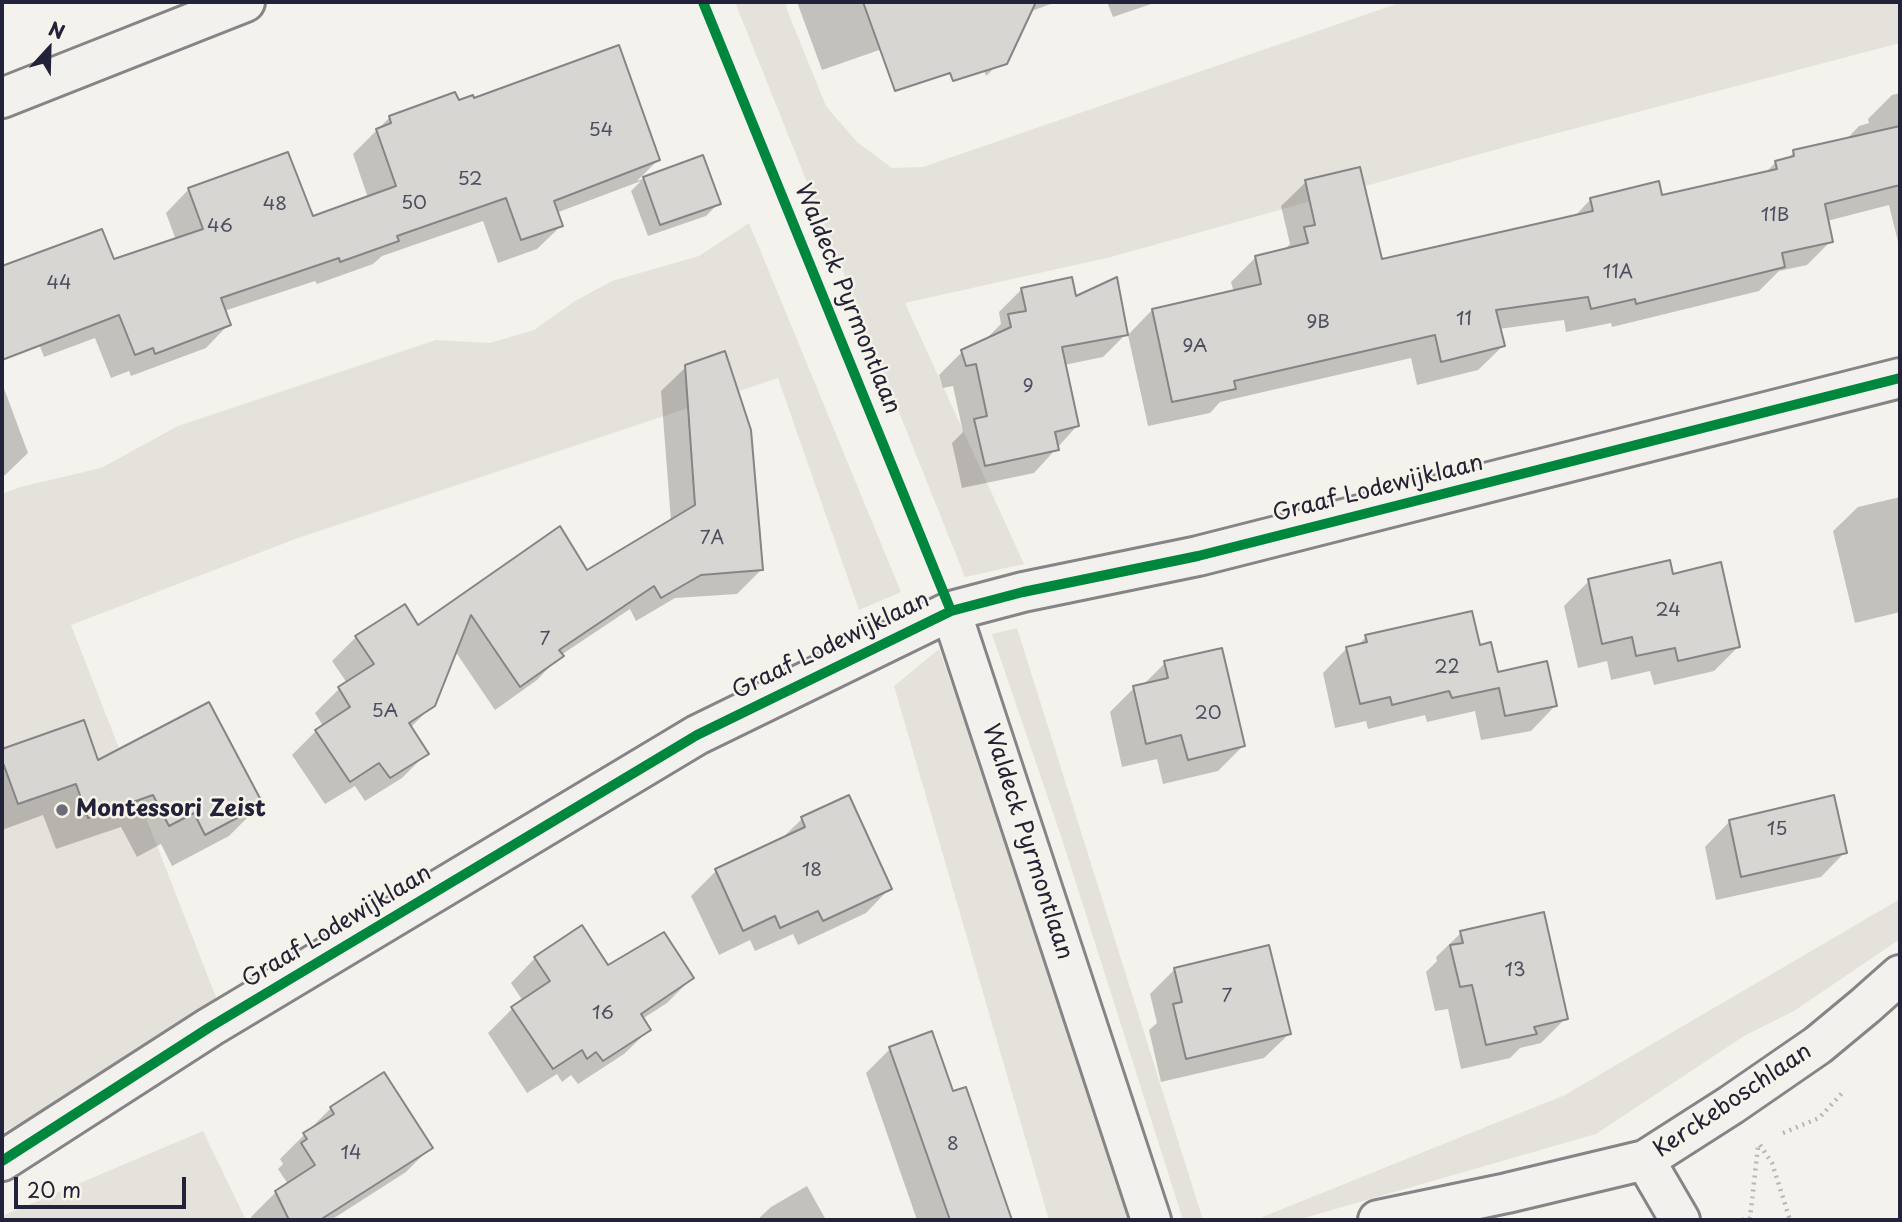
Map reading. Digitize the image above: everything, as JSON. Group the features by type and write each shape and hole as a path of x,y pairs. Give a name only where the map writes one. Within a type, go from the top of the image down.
{"street":[{"path":"2,98 245,2"},
{"name":"Graaf Lodewijklaan","path":"2,1161 210,1027 697,735 951,611 1023,592 1198,556 1900,379"},
{"name":"Waldeck Pyrmontlaan","path":"951,611 1150,1220"},
{"name":"Kerckeboschlaan","path":"1378,1220 1645,1160 1809,1051 1900,975"},
{"path":"1645,1160 1680,1220"}],"path":[{"path":"1782,1133 1819,1118 1846,1089"},
{"path":"1758,1143 1770,1138"},
{"path":"1742,1220 1753,1219 1758,1143"},
{"path":"1758,1143 1772,1163 1790,1220"}],"shaded area":[{"path":"735,2 785,2 826,106 857,142 892,168 923,167 1402,2 1900,2 1900,43 1516,144 1111,257 905,303 1024,564 965,577"},
{"path":"749,223 901,592 859,610 778,378 298,538 71,625 221,1010 2,1133 2,494 20,487 101,468 178,426 436,340 490,343 534,330 575,301 612,281 699,256"},
{"path":"1017,628 1203,1220 1183,1220 1061,836 992,634"},
{"path":"939,649 1013,858 1131,1220 1049,1220 894,686"},
{"path":"1900,899 1900,939 1794,1011 1744,1036 1596,1134 1297,1220 1255,1220 1565,1095"},
{"path":"203,1131 246,1220 2,1220 2,1216"}],"building":[{"path":"863,2 1036,2 1007,64 953,81 950,73 895,91"},
{"path":"619,45 660,160 554,201 563,226 521,240 506,198 397,236 399,241 340,262 339,258 221,298 231,325 155,354 153,348 135,355 119,315 2,360 2,266 102,229 114,259 203,229 188,188 288,152 313,216 396,186 376,129 391,123 389,116 455,92 459,100 473,95 474,98"},
{"path":"1900,126 1900,185 1825,204 1833,242 1782,253 1785,267 1636,304 1635,299 1591,309 1588,297 1496,310 1505,346 1441,362 1435,335 1234,381 1236,389 1172,402 1152,309 1261,284 1255,256 1308,243 1304,227 1315,225 1305,180 1360,167 1382,259 1593,211 1590,198 1659,181 1662,195 1777,169 1775,161 1794,156 1793,150"},
{"path":"703,155 721,204 660,225 643,177"},
{"path":"1072,277 1076,296 1117,277 1128,335 1062,347 1079,426 1055,432 1059,450 985,466 974,419 987,416 976,364 966,366 961,350 1011,327 1008,314 1026,311 1021,288"},
{"path":"725,351 751,430 763,570 701,575 661,598 654,586 559,650 564,656 520,687 471,615 435,706 409,723 429,754 390,778 379,763 350,782 315,730 350,707 338,687 374,664 355,636 405,604 418,625 560,526 587,570 695,505 685,365"},
{"path":"1670,560 1673,574 1721,562 1740,647 1678,661 1675,648 1636,656 1632,637 1602,644 1588,579"},
{"path":"1472,611 1480,645 1491,642 1498,672 1547,661 1557,706 1505,716 1499,688 1452,698 1449,691 1392,705 1390,697 1360,704 1346,647 1367,642 1365,635"},
{"path":"1222,648 1245,746 1188,760 1181,735 1146,744 1133,686 1168,678 1164,661"},
{"path":"209,702 263,804 205,835 194,813 169,826 153,795 88,818 76,784 18,804 2,760 2,749 84,720 98,760"},
{"path":"849,795 892,889 823,921 818,911 780,928 775,916 743,931 715,869 805,827 801,817"},
{"path":"1834,795 1847,853 1741,877 1729,820"},
{"path":"1544,912 1568,1019 1534,1027 1537,1034 1486,1045 1472,985 1460,987 1450,945 1463,943 1460,931"},
{"path":"582,925 608,965 664,932 694,978 641,1014 651,1030 603,1061 596,1052 587,1059 582,1050 553,1069 511,1007 550,981 534,957"},
{"path":"1269,945 1291,1034 1186,1059 1173,1004 1182,1002 1174,968"},
{"path":"932,1031 953,1091 966,1087 1012,1220 950,1220 889,1047"},
{"path":"384,1072 433,1148 320,1220 289,1220 275,1191 315,1165 301,1143 307,1139 303,1133 334,1114 330,1107"}],"cycle path":[{"path":"703,2 951,611"},
{"path":"2,1161 210,1027 697,735 951,611 1023,592 1198,556 1900,378"}],"place":[{"name":"Montessori Zeist","path":"62,810"}]}
